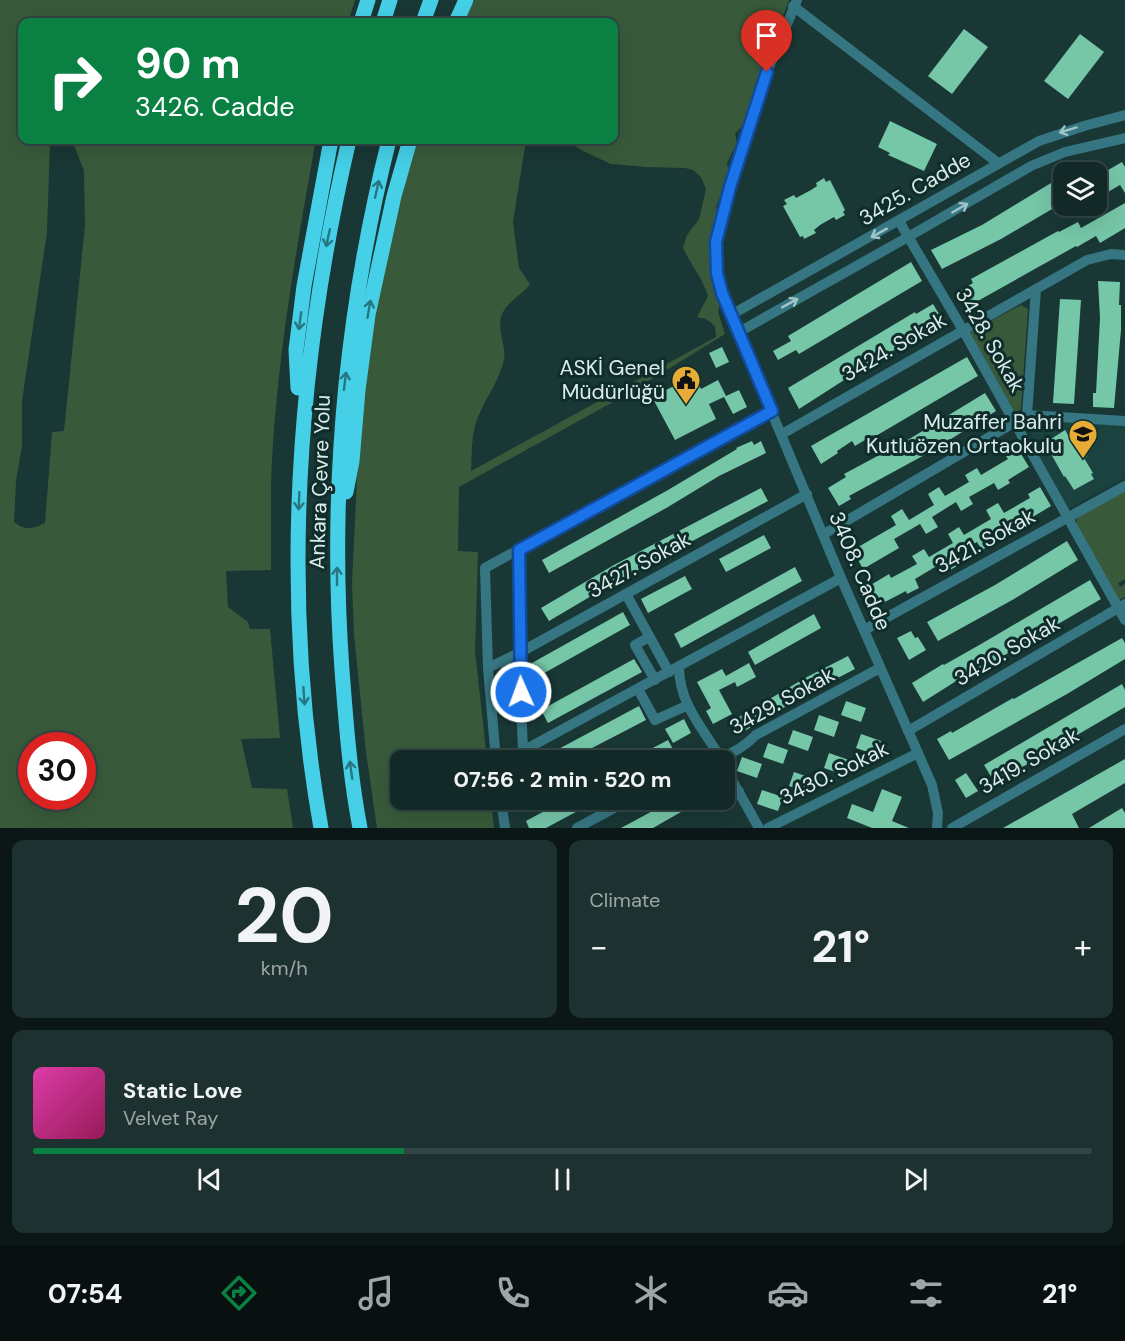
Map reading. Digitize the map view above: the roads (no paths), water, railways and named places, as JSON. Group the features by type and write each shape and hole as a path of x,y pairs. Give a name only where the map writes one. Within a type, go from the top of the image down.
{"highway":[{"path":"363,18 368,0"},
{"path":"383,18 390,0"},
{"path":"424,18 431,0"},
{"path":"458,18 466,0"},
{"path":"302,442 296,350 304,286 330,144"},
{"name":"Ankara Çevre Yolu","path":"321,828 307,732 298,609 302,442 317,300 348,144"},
{"name":"Ankara Çevre Yolu","path":"360,828 346,732 338,612 337,533 343,404 354,308 376,189 387,144"},
{"path":"337,533 352,461 358,390 370,305 394,196 409,144"}],"street":[{"path":"795,3 998,163"},
{"name":"3408. Cadde","path":"795,3 749,124 730,187 716,242 717,273 731,315 880,668 932,785 938,813 937,828"},
{"name":"3425. Cadde","path":"731,315 1039,141 1125,115"},
{"name":"3425. Cadde","path":"739,332 1031,166 1065,152 1125,138"},
{"name":"3428. Sokak","path":"899,222 963,330 1068,517 1122,606 1125,620"},
{"name":"3424. Sokak","path":"782,434 1087,261 1110,254 1125,255"},
{"path":"1027,415 1036,289"},
{"path":"495,750 488,668 485,568 772,411"},
{"path":"824,534 1027,415 1125,420"},
{"name":"3421. Sokak","path":"864,630 1125,486"},
{"name":"3427. Sokak","path":"488,668 807,494"},
{"path":"519,550 519,653 523,750"},
{"path":"525,750 842,578"},
{"path":"626,594 649,637 674,670 686,706 715,750"},
{"name":"3420. Sokak","path":"908,731 1122,606"},
{"path":"649,637 635,645 655,680"},
{"name":"3429. Sokak","path":"735,752 756,735 880,668"},
{"path":"638,689 656,720 686,706"},
{"name":"3419. Sokak","path":"952,828 1125,729"},
{"name":"3430. Sokak","path":"768,828 918,753"},
{"path":"735,784 759,828"},
{"path":"735,793 739,791"},
{"path":"502,810 505,828"},
{"path":"577,828 610,810"}],"place":[{"name":"ASKİ Genel Müdürlüğü","path":"686,406"},
{"name":"Muzaffer Bahri Kutluözen Ortaokulu","path":"1083,460"}]}
